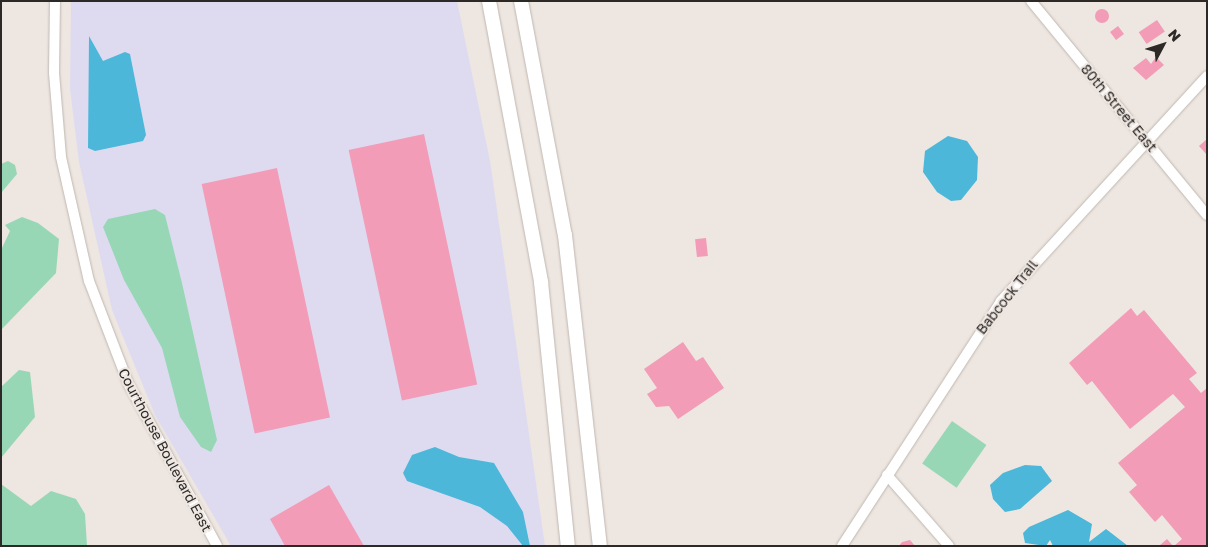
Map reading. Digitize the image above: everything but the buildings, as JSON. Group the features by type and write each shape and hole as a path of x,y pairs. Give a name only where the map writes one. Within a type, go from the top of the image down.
{"highway":[{"path":"489,1 541,282 568,546"},
{"path":"521,1 565,235 600,546"}],"street":[{"name":"Courthouse Boulevard East","path":"55,1 54,73 61,157 89,281 128,385 217,546"},
{"name":"80th Street East","path":"1031,1 1207,214"},
{"name":"Babcock Trail","path":"842,546 1003,298 1146,140 1207,76"},
{"path":"887,475 949,546"}],"shaded area":[{"path":"71,1 457,1 490,161 545,546 231,546 155,415 112,310 79,162 70,89"}],"green space":[{"path":"8,161 15,165 17,174 1,193 1,164"},
{"path":"155,209 165,215 182,283 217,440 211,452 201,447 180,417 162,348 124,280 103,227 108,219"},
{"path":"22,217 38,223 59,239 56,273 1,330 1,250 10,231 5,225"},
{"path":"19,370 30,372 35,417 1,458 1,387"},
{"path":"952,421 986,445 957,488 922,464"},
{"path":"1,484 31,506 51,491 76,499 85,514 87,546 1,546"}],"water":[{"path":"89,36 103,61 125,52 130,54 146,135 143,141 95,151 88,148"},
{"path":"948,136 967,141 978,157 977,180 961,200 951,201 937,192 923,172 925,151"},
{"path":"435,447 459,457 494,463 523,512 530,546 523,546 507,526 480,507 407,481 403,473 412,455"},
{"path":"1025,465 1041,466 1052,481 1020,509 1005,512 993,499 990,485 1003,473"},
{"path":"1068,510 1092,524 1089,542 1106,529 1128,546 1053,546 1050,540 1046,546 1025,543 1023,533 1029,527"}]}
